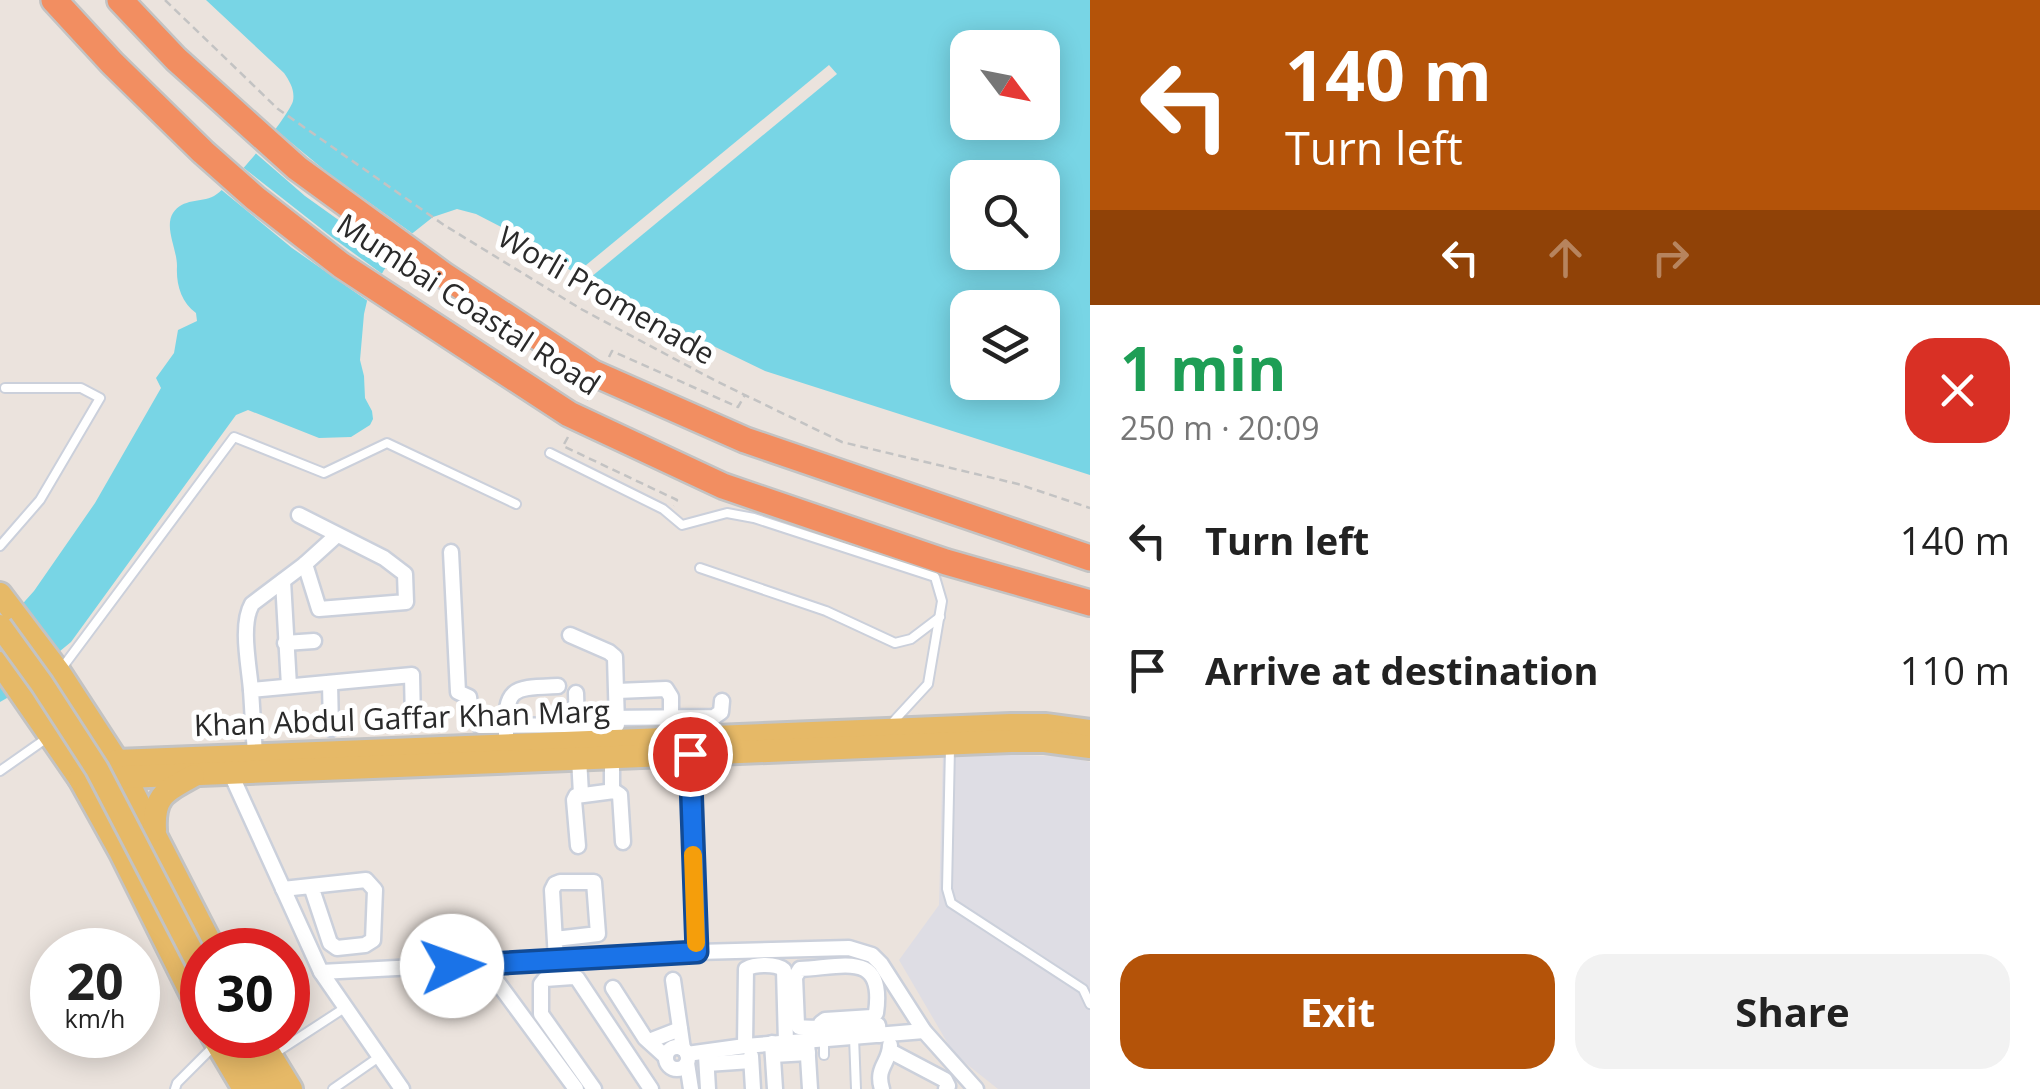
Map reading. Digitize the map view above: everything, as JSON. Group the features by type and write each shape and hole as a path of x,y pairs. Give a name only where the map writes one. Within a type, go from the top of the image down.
{"highway":[{"name":"Mumbai Coastal Road","path":"54,0 112,63 255,198 341,265 569,414 723,486 946,562 1090,603"},
{"name":"Mumbai Coastal Road","path":"120,0 236,116 297,168 445,276 592,373 745,440 1090,558"}],"main road":[{"path":"0,594 59,672 121,769 203,928"},
{"path":"0,626 97,769 180,929"},
{"path":"0,663 83,784 180,971"},
{"path":"54,740 90,719"},
{"name":"Khan Abdul Gaffar Khan Marg","path":"83,784 121,769 507,736 615,738 1046,724 1090,730"},
{"name":"Khan Abdul Gaffar Khan Marg","path":"121,769 196,774 579,758 615,738 690,754 1046,740 1090,747"},
{"path":"156,835 154,812 159,800 196,774"},
{"path":"144,899 180,882"},
{"path":"230,1058 244,1089"},
{"path":"239,1058 268,1089"},
{"path":"272,1058 291,1089"}],"street":[{"path":"299,516 384,558 405,574 406,602 319,610 305,564"},
{"path":"254,755 248,612 252,604 337,535"},
{"path":"451,552 458,692 470,697 471,711 480,726 507,736 589,726 602,718 615,738"},
{"path":"282,581 289,686"},
{"path":"570,635 616,658 612,791"},
{"path":"284,643 314,641"},
{"path":"251,690 412,675 414,721"},
{"path":"330,682 331,729"},
{"path":"507,736 506,710 513,694 524,687 558,686"},
{"path":"617,691 666,690 672,697 671,718"},
{"path":"576,693 577,726"},
{"path":"615,738 671,718 714,718 721,712 722,701"},
{"path":"690,754 697,952"},
{"path":"579,758 581,794"},
{"path":"230,772 301,928"},
{"path":"578,846 576,796 612,791 620,795 624,842"},
{"path":"282,889 366,880 375,890 373,940 365,945 310,948 321,972 402,1089"},
{"path":"555,939 598,934 594,882 560,882 552,890 556,960"},
{"path":"311,886 330,943 336,948"},
{"path":"321,972 848,948 862,951 880,964 924,1032 976,1089"},
{"path":"574,959 575,977 651,1089"},
{"path":"484,964 576,1089"},
{"path":"753,1089 747,1042 746,969 778,966 784,970 775,1089"},
{"path":"810,1089 815,1040 821,1023 875,1015 876,980 870,972 860,966 800,970 795,978 797,1024 815,1040"},
{"path":"575,977 543,981 540,1014 594,1089"},
{"path":"672,980 691,1089"},
{"path":"613,988 648,1041 666,1058 676,1047 686,1055 751,1062"},
{"path":"815,1040 873,1022 878,1025 890,1051 880,1070 882,1089"},
{"path":"648,1041 680,1029"},
{"path":"706,1057 747,1042 779,1044 924,1032"},
{"path":"890,1051 941,1077 946,1086 958,1071"},
{"path":"706,1057 708,1089"}],"lane":[{"path":"0,546 40,500 100,398 81,388 5,388"},
{"path":"59,672 234,437 324,473 387,442 516,504"},
{"path":"550,453 663,509 682,525 727,514 754,518 935,577 942,601 928,684 885,730"},
{"path":"700,568 826,611 895,643 911,639 940,617"},
{"path":"0,771 54,740"},
{"path":"950,743 947,889 952,903 1084,989 1090,1004"},
{"path":"310,1031 346,1007"},
{"path":"854,1037 856,1089"},
{"path":"332,1089 379,1057"},
{"path":"175,1089 201,1058"}],"path":[{"name":"Worli Promenade","path":"164,0 278,109 444,225 582,308 842,442 1018,484 1090,508"},
{"path":"609,357 612,351 738,407 745,395"},
{"path":"568,438 563,446 677,500"}],"shaded area":[{"path":"943,752 1069,757 1090,762 1090,1089 998,1089 954,1054 899,960 939,905"}],"water":[{"path":"206,0 1090,0 1090,475 765,371 614,298 507,230 457,209 433,217 409,236 367,301 360,360 365,398 372,411 370,425 351,437 319,438 248,410 236,415 71,642 0,702 0,629 34,591 95,503 161,388 156,378 174,353 178,330 197,321 179,286 170,231 173,213 182,205 214,196 245,166 289,110 293,101 290,83"}],"pier":[{"path":"829,65 837,74 585,282 574,275"},
{"path":"271,126 416,236 396,261 305,196 252,150"},
{"path":"240,165 385,276 372,304 292,248 218,187"}],"slow traffic":[{"path":"693,855 696,943"}],"route":[{"path":"452,966 697,952 690,754"}]}
